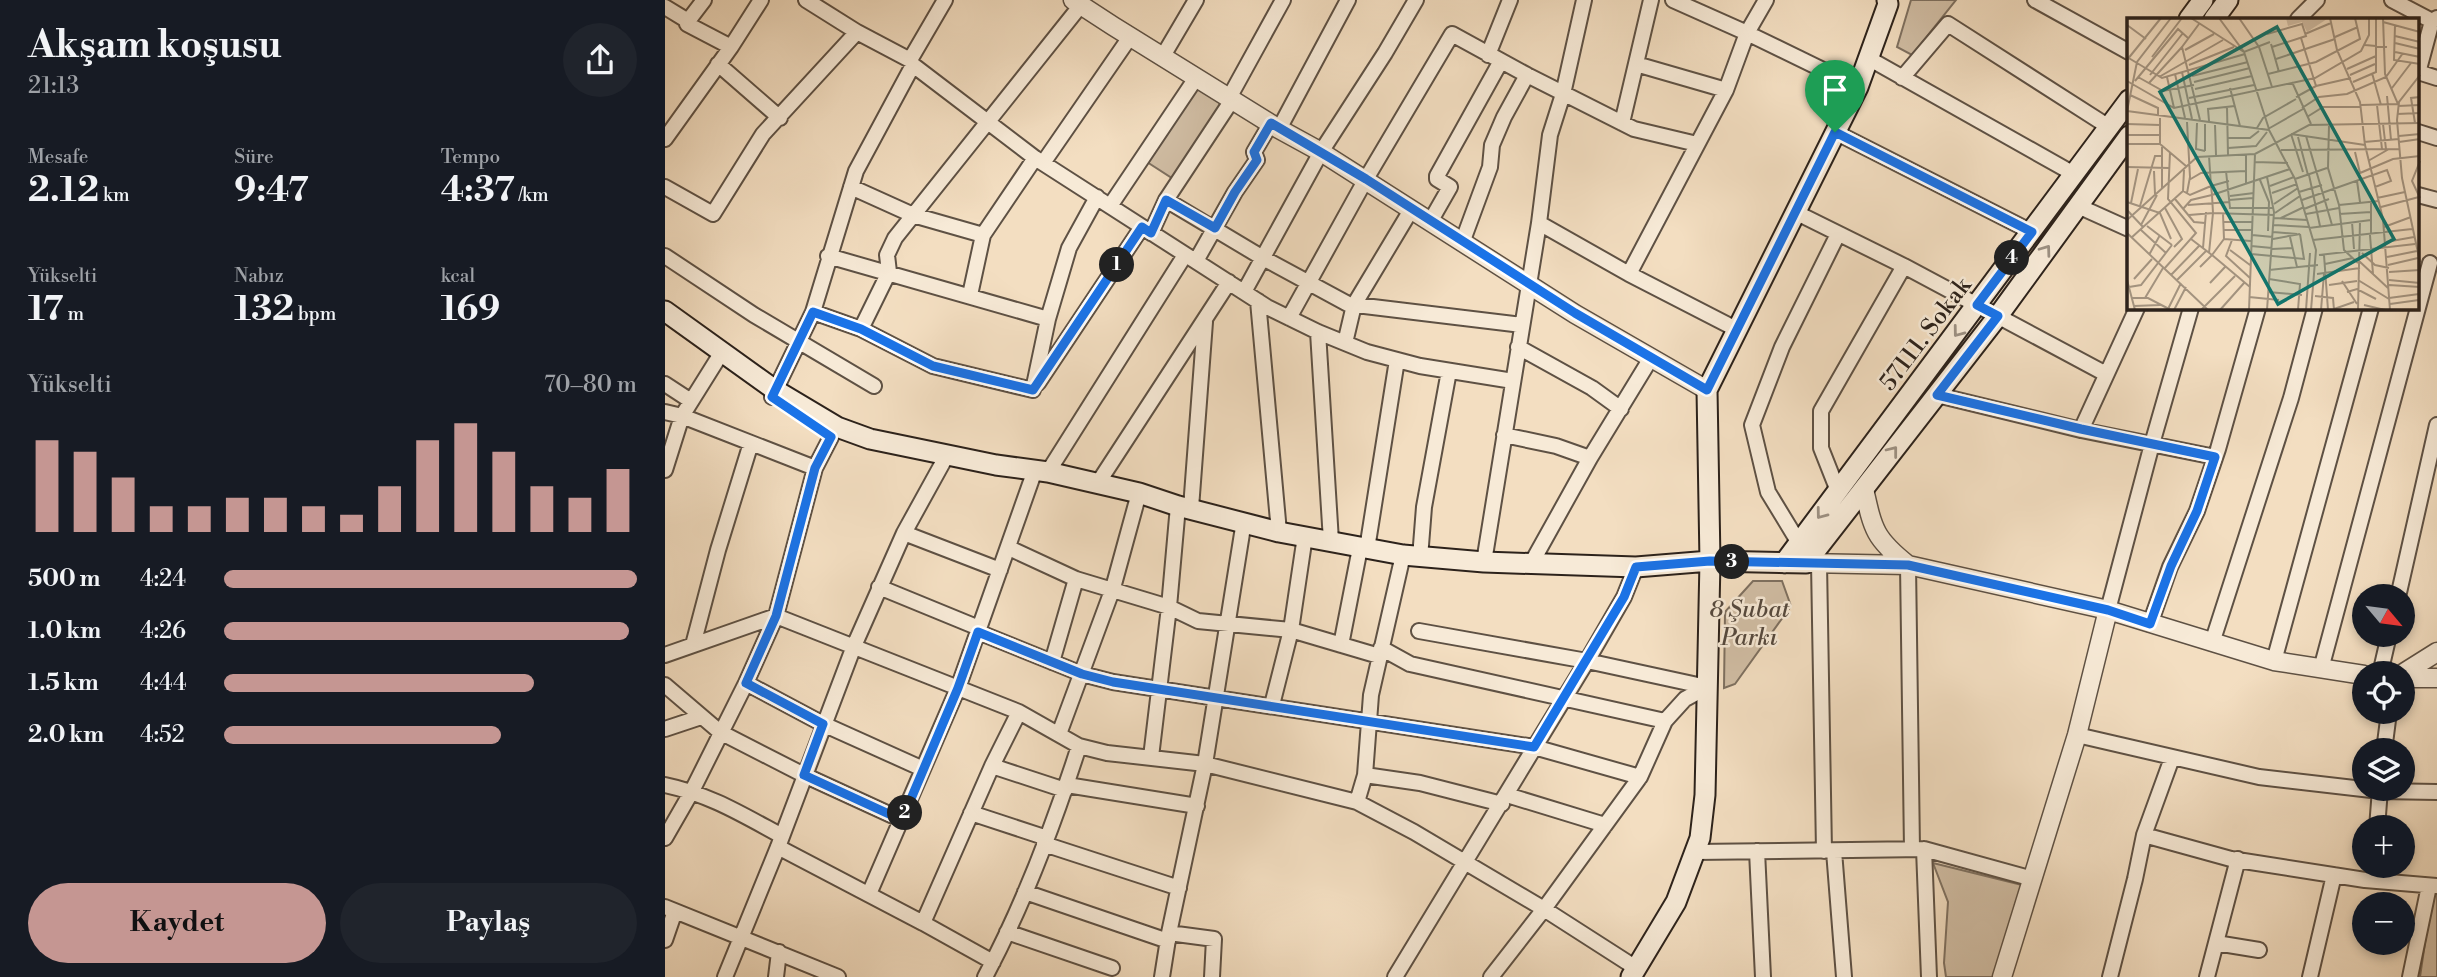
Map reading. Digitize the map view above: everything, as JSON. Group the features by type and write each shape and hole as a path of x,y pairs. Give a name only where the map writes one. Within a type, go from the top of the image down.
{"main road":[{"path":"1634,973 1676,902 1700,838 1705,795 1710,561 1707,390 1858,87 1888,4 1887,0"},
{"path":"2190,18 2203,0"},
{"path":"2215,18 2228,0"},
{"name":"57111. Sokak","path":"1784,563 2127,103"},
{"path":"665,326 774,393 837,427 870,439 1098,483 1279,532 1411,557 1484,562 1636,567 1710,561 1812,563 1864,489 1998,316 2078,206 2122,158"},
{"path":"665,311 831,437 870,447 947,455"}],"street":[{"path":"688,21 703,0"},
{"path":"665,139 761,0"},
{"path":"806,0 911,62 1039,161 1289,318 1345,343 1397,360 1513,381"},
{"path":"774,393 813,312 856,171 945,0"},
{"path":"1163,56 1196,0"},
{"path":"1033,390 1147,230 1231,99 1283,0"},
{"path":"869,894 958,688 1000,570 1042,471 1191,258 1215,228 1257,160 1254,152 1275,126 1348,0"},
{"path":"1244,292 1321,152 1416,0"},
{"path":"1430,222 1450,187 1436,178 1495,58 1510,0"},
{"path":"1484,562 1539,223 1550,135 1563,94 1584,0"},
{"path":"1622,123 1651,0"},
{"path":"1672,0 1858,87"},
{"path":"2035,0 2127,51"},
{"path":"2299,18 2317,0"},
{"path":"2392,0 2434,19 2420,65"},
{"path":"1629,274 1725,90 1762,2"},
{"path":"861,329 889,272 887,255 895,238 987,121 1087,4 1130,37 1366,179 1528,284 1707,390"},
{"path":"665,7 688,21 687,24 731,47"},
{"path":"1902,78 1948,24 2109,127"},
{"path":"665,187 713,214 763,134 857,32"},
{"path":"1289,318 1366,179 1452,34 1622,123 1697,144"},
{"path":"970,295 983,235 1130,37"},
{"path":"1868,58 2074,174"},
{"path":"718,64 780,118"},
{"path":"1636,64 1725,90"},
{"path":"2420,73 2437,78"},
{"path":"1462,243 1490,167 1492,145 1527,75"},
{"path":"1111,206 1196,78"},
{"path":"1835,132 2032,232"},
{"path":"2420,133 2437,138"},
{"path":"851,187 913,215 983,235"},
{"path":"2420,196 2437,200"},
{"path":"1033,390 1048,319 1069,248 1097,197"},
{"path":"1166,200 1263,258 1354,305 1522,325"},
{"path":"2078,206 2127,228"},
{"path":"1345,343 1354,305 1411,210"},
{"path":"1795,212 1904,266 2106,374"},
{"path":"1539,223 1736,330"},
{"path":"1799,543 1768,492 1752,425 1782,347 1838,234"},
{"path":"665,256 754,315 874,386"},
{"path":"828,256 1048,319"},
{"path":"2420,292 2428,262"},
{"path":"1838,491 1821,447 1821,411 1904,266"},
{"path":"1098,483 1229,282"},
{"path":"1258,301 1279,532"},
{"path":"2081,429 2136,310"},
{"path":"2002,977 2077,735 2152,444 2191,310"},
{"path":"2150,624 2171,566 2197,511 2257,310"},
{"path":"2212,643 2291,398 2314,310"},
{"path":"2274,661 2370,310"},
{"path":"2321,669 2415,310"},
{"path":"813,312 861,329 933,366 1033,390"},
{"path":"1151,757 1205,321"},
{"path":"1318,332 1331,541"},
{"path":"1518,346 1592,388 1621,409"},
{"path":"1531,564 1590,458 1651,358"},
{"path":"665,470 682,416 717,360"},
{"path":"1341,645 1364,548 1397,360"},
{"path":"1357,802 1366,775 1371,695 1380,652 1424,507 1449,371"},
{"path":"665,384 691,401"},
{"path":"1937,395 2215,457"},
{"path":"665,412 682,416 815,468"},
{"path":"2401,584 2437,425"},
{"path":"1504,435 1556,446 1590,458"},
{"path":"665,838 692,791 746,683 776,616 815,468 831,437"},
{"path":"694,645 717,550 751,443"},
{"path":"725,977 879,587 904,533 947,455"},
{"path":"1864,489 1870,516 1879,538 1908,565 1918,849 1929,977"},
{"path":"1059,734 1113,589 1139,493"},
{"path":"1162,977 1205,764 1244,521"},
{"path":"904,533 1000,570"},
{"path":"1272,705 1291,630 1305,537"},
{"path":"1009,548 1076,579 1169,607 1198,621 1291,630 1341,645 1380,652 1410,664 1665,721"},
{"path":"1844,977 1829,851 1812,563 1908,565 2108,610 2274,661 2352,673"},
{"path":"1395,977 1565,699 1624,597 1636,567"},
{"path":"1052,662 1076,579"},
{"path":"879,587 1052,662 1113,682 1534,747 1640,777"},
{"path":"665,655 776,616 1019,712 1079,746 1107,753 1205,764 1357,802 1414,832 1544,909 1634,973"},
{"path":"1419,631 1587,661 1707,687"},
{"path":"2415,667 2437,652"},
{"path":"2415,677 2437,678"},
{"path":"746,683 823,724 923,769"},
{"path":"665,685 720,732 804,775 902,820"},
{"path":"1491,977 1640,777 1665,721 1685,699 1707,687"},
{"path":"923,923 992,765 1019,712"},
{"path":"665,729 701,718"},
{"path":"2077,735 2259,777 2352,787"},
{"path":"985,977 1025,892 1066,788 1079,746"},
{"path":"2110,977 2144,835 2172,758"},
{"path":"992,765 1066,788 1197,806"},
{"path":"1366,775 1505,799 1605,825"},
{"path":"665,785 692,791 731,808 780,842 993,962"},
{"path":"2415,791 2437,792"},
{"path":"971,813 1179,888"},
{"path":"2144,835 2238,859 2334,875 2352,874"},
{"path":"1695,852 1918,849 2033,879"},
{"path":"1757,851 1763,977"},
{"path":"2207,977 2238,859"},
{"path":"2310,977 2334,875"},
{"path":"2396,878 2433,886 2410,977"},
{"path":"1025,892 1168,937 1214,939 1212,977"},
{"path":"665,940 670,909 838,977"},
{"path":"1007,932 1112,968"},
{"path":"2216,943 2259,950"},
{"path":"776,977 779,953"}],"green space":[{"path":"1911,0 1956,0 1912,55 1897,47"},
{"path":"1198,85 1225,103 1175,180 1147,162"},
{"name":"8 Şubat Parkı","path":"1753,581 1782,581 1791,606 1735,684 1724,688 1725,612"},
{"path":"1933,863 2022,885 1998,977 1946,977 1944,963 1948,902"},
{"path":"2432,895 2437,895 2437,977 2420,977"}],"route":[{"path":"1271,123 1366,179 1575,313 1707,390 1835,132 2032,232 1977,305 1998,316 1937,395 2215,457 2197,511 2171,566 2150,624 2108,610 1908,565 1710,561 1636,567 1624,597 1534,747 1113,682 1082,674 978,632 958,688 902,820 804,775 823,724 746,683 776,616 815,468 831,437 772,397 813,312 861,329 933,366 1033,390 1142,227 1151,233 1166,200 1215,228 1257,160 1254,152 1271,123"}]}
